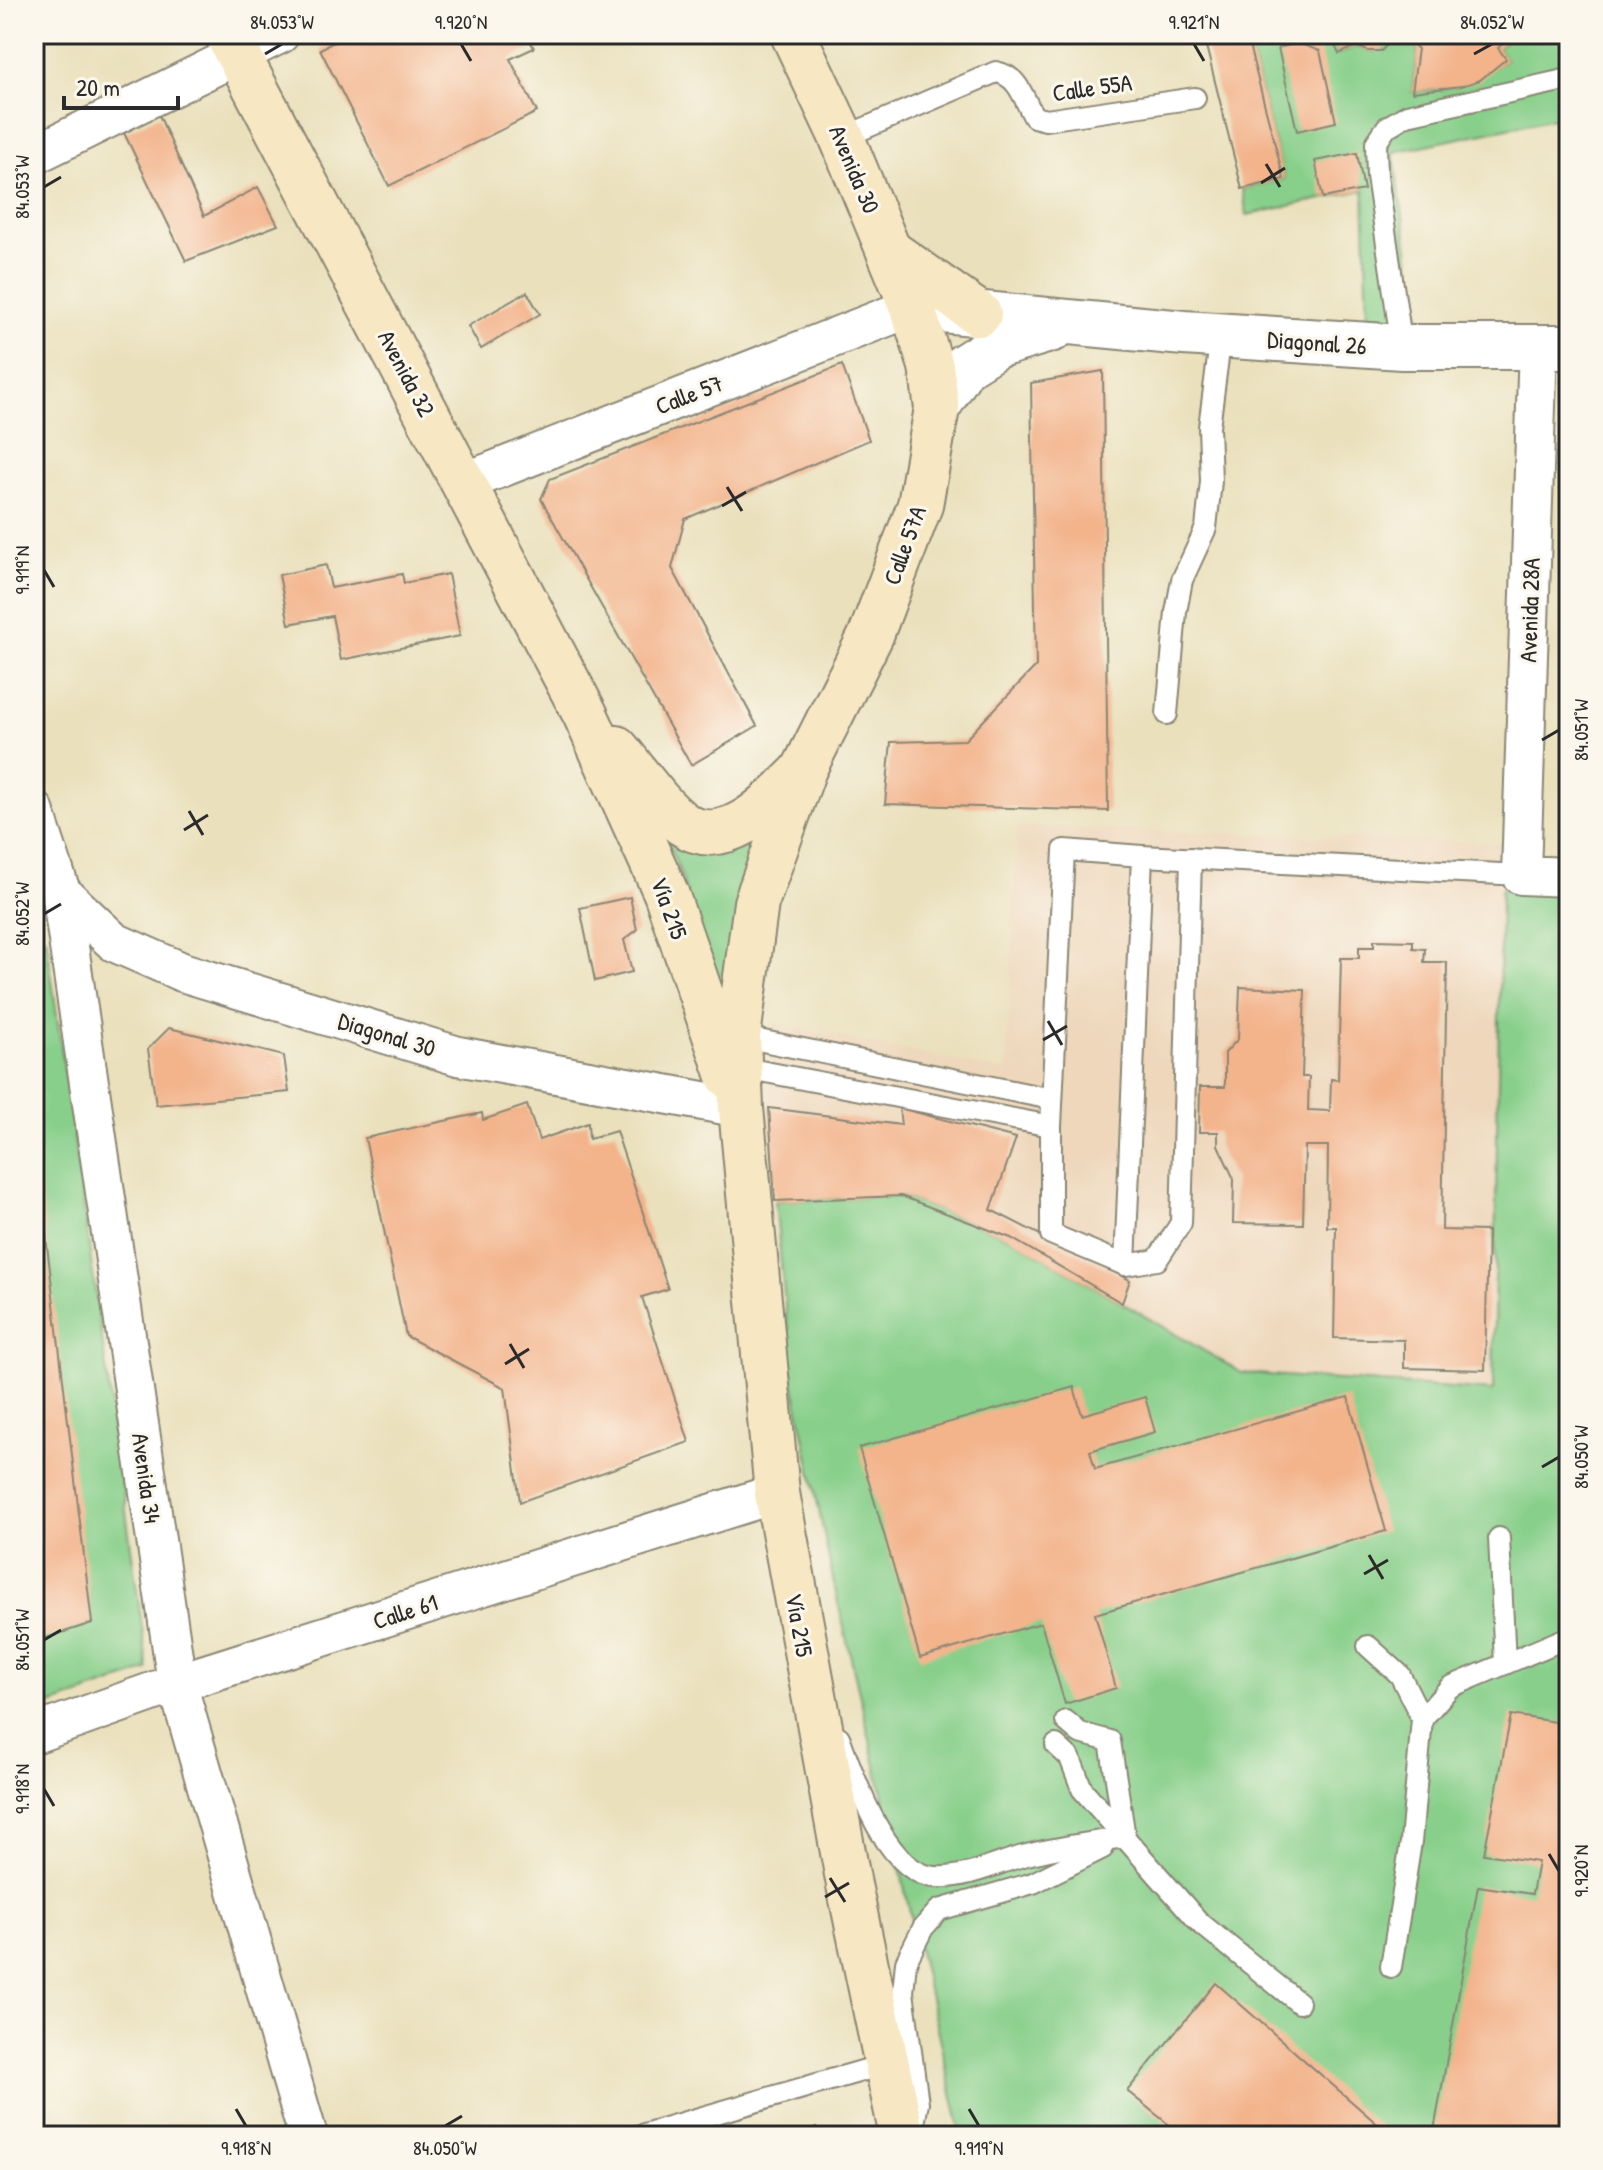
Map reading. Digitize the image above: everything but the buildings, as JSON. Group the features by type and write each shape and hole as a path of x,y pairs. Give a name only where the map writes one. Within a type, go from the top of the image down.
{"main road":[{"name":"Avenida 30","path":"793,34 842,138 912,307"},
{"name":"Avenida 32","path":"232,45 585,714"},
{"path":"889,251 979,314"},
{"name":"Calle 57A","path":"804,769 871,635 920,505 937,408 931,366 912,307"},
{"path":"585,714 684,824 707,831 734,828 767,808 804,769"},
{"name":"Vía 215","path":"585,714 666,893 739,1071"},
{"name":"Vía 215","path":"804,769 756,903 739,1071 777,1493 802,1638 902,2136"}],"street":[{"path":"34,155 232,45 280,34"},
{"name":"Calle 57","path":"465,482 912,307"},
{"name":"Diagonal 26","path":"912,307 1066,323 1402,347 1553,346"},
{"name":"Diagonal 26","path":"937,408 964,366 996,346 1066,323"},
{"name":"Avenida 28A","path":"1521,875 1553,346"},
{"name":"Avenida 34","path":"34,810 177,1683 308,2136"},
{"path":"1521,875 1569,877"},
{"name":"Diagonal 30","path":"47,895 114,942 182,972 458,1056 739,1071"},
{"name":"Calle 61","path":"34,1734 177,1683 777,1493"}],"lane":[{"name":"Calle 55A","path":"842,138 996,72 1008,74 1019,86 1034,117 1046,120 1195,98"},
{"path":"1402,347 1377,176 1376,143 1387,127 1407,115 1569,79"},
{"path":"1167,714 1182,580 1206,528 1211,481 1209,427 1221,335"},
{"path":"1191,858 1181,1223 1157,1260 1125,1265 1051,1234 1051,1126 1064,850 1521,875"},
{"path":"1125,1265 1142,856"},
{"path":"739,1071 1052,1099"},
{"path":"739,1071 1051,1126"},
{"path":"1499,1538 1505,1664"},
{"path":"1422,1719 1450,1687 1569,1637"},
{"path":"802,1638 880,1834 909,1865 931,1877 960,1876 1025,1855 1125,1837"},
{"path":"1368,1646 1400,1675 1422,1719 1411,1842 1391,1967"},
{"path":"1066,1721 1080,1733 1110,1741 1125,1837"},
{"path":"1056,1745 1070,1758 1082,1789 1199,1922 1299,2003"},
{"path":"911,2136 918,2103 903,1992 906,1962 923,1928 939,1910 1033,1883 1125,1837"},
{"path":"637,2136 886,2064"}],"shaded area":[{"path":"1017,826 1502,843 1493,1391 1242,1373 1011,1238 901,1196 901,1125 769,1108 773,1022 1006,1072"}],"green space":[{"path":"1246,34 1333,34 1330,36 1339,54 1356,46 1378,51 1402,34 1418,49 1412,92 1452,87 1483,75 1506,59 1498,48 1512,34 1569,34 1569,115 1393,152 1418,314 1368,320 1364,190 1247,215 1242,189 1284,179"},
{"path":"653,806 759,826 726,1029 681,875"},
{"path":"1501,889 1569,890 1569,2136 962,2136 835,1589 792,1377 775,1201 901,1196 1011,1238 1242,1373 1493,1391"},
{"path":"46,937 148,1670 34,1711 34,939"}]}
